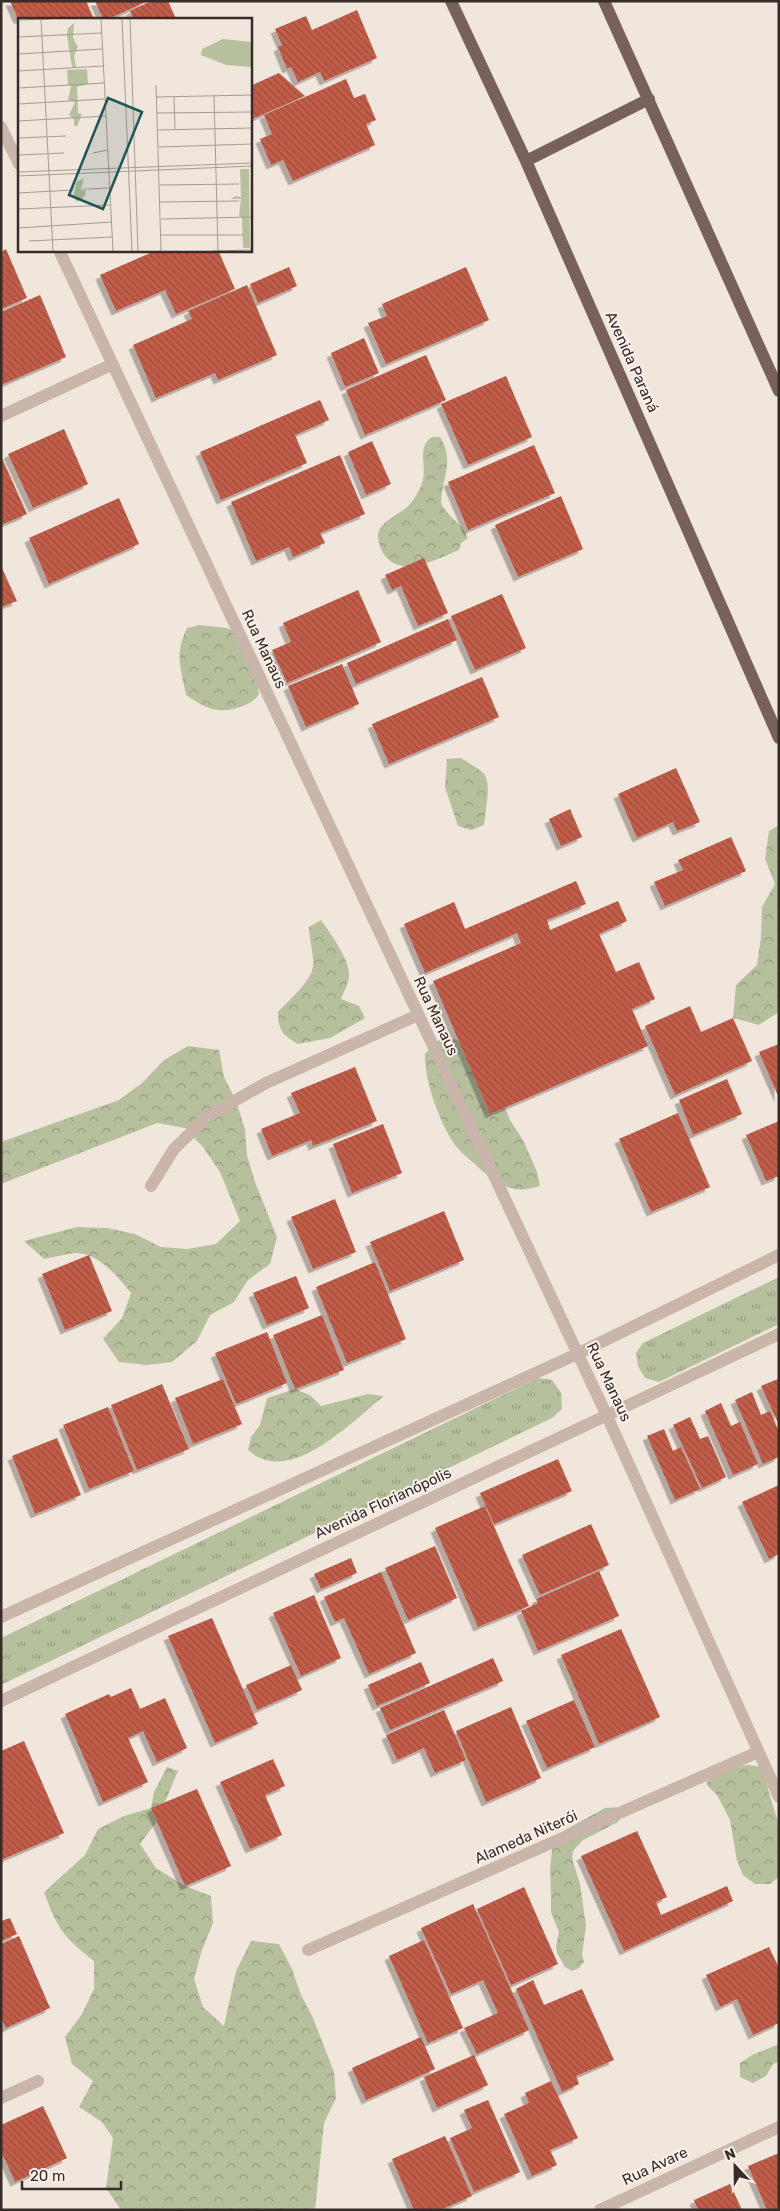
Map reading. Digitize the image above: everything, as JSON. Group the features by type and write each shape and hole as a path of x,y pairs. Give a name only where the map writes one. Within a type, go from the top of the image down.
{"main road":[{"name":"Avenida Paraná","path":"452,1 526,161 779,738"},
{"path":"604,1 779,391"},
{"path":"526,161 649,99"}],"street":[{"path":"1,127 18,162"},
{"name":"Rua Manaus","path":"59,251 607,1416 779,1797"},
{"path":"1,416 113,364"},
{"path":"151,1186 174,1148 208,1116 266,1083 418,1016"},
{"path":"1,1617 577,1354 779,1255"},
{"name":"Avenida Florianópolis","path":"1,1701 779,1334"},
{"name":"Alameda Niterói","path":"308,1950 758,1752"},
{"path":"1,2098 38,2081"},
{"name":"Rua Avare","path":"600,2210 779,2127"}],"green space":[{"path":"432,437 440,437 447,454 447,469 441,503 463,529 468,538 461,543 459,550 429,562 406,566 396,564 388,559 381,549 378,532 383,524 406,508 416,495 423,479 424,447"},
{"path":"200,625 223,627 235,631 257,679 259,694 252,701 234,709 220,710 206,707 186,695 180,661 181,646 187,628"},
{"path":"461,758 482,772 488,784 484,825 471,830 458,826 445,787 447,759"},
{"path":"779,825 779,1012 759,1025 733,1018 736,985 757,965 761,937 762,907 775,884 765,859 769,831"},
{"path":"321,920 338,945 348,967 349,980 341,999 359,1006 365,1018 330,1038 298,1044 282,1032 278,1012 293,997 312,972 313,961 309,927"},
{"path":"442,1037 458,1040 479,1059 497,1088 510,1120 524,1142 537,1172 540,1186 520,1189 504,1186 490,1177 462,1153 449,1136 434,1101 425,1065 425,1054"},
{"path":"188,1046 219,1050 224,1077 236,1101 245,1129 247,1155 255,1182 277,1237 270,1264 248,1280 234,1302 210,1315 197,1341 172,1362 147,1365 119,1362 103,1339 122,1318 131,1293 107,1267 92,1257 75,1253 44,1259 24,1241 77,1227 107,1228 135,1234 161,1247 187,1249 216,1244 240,1221 220,1172 203,1147 185,1128 157,1123 1,1184 1,1142 119,1100 142,1083 164,1060"},
{"path":"779,1277 779,1324 659,1382 645,1378 638,1366 636,1353 643,1343"},
{"path":"538,1378 552,1380 561,1393 562,1409 552,1418 1,1685 1,1638"},
{"path":"295,1389 310,1395 321,1406 368,1394 384,1396 320,1447 301,1456 282,1461 265,1460 248,1450 251,1437 260,1425 267,1398"},
{"path":"749,1765 761,1767 766,1774 768,1790 779,1825 779,1877 770,1884 755,1884 743,1875 737,1861 730,1820 717,1795 706,1784 719,1772 731,1767"},
{"path":"167,1767 178,1771 157,1821 140,1844 156,1868 185,1886 211,1896 213,1923 202,1950 194,1979 203,2007 224,2026 236,1971 251,1941 279,1944 292,1969 334,2072 336,2098 324,2123 315,2210 121,2210 106,2188 113,2138 102,2122 79,2107 93,2081 72,2064 65,2037 82,2014 94,1989 94,1961 62,1931 44,1892 85,1855 98,1829 124,1816 151,1808 154,1792"},
{"path":"621,1807 622,1815 618,1822 583,1840 573,1851 572,1858 580,1884 586,1926 582,1955 584,1962 579,1968 572,1971 565,1967 557,1953 556,1946 559,1932 551,1912 550,1870 552,1849 559,1835 565,1830 605,1808"},
{"path":"779,2044 779,2062 773,2064 766,2076 753,2083 740,2077 740,2063 752,2055"}],"building":[{"path":"10,1 86,1 94,18 18,18"},
{"path":"95,1 148,1 110,18 103,18"},
{"path":"151,1 168,1 176,18 134,18 130,11"},
{"path":"357,10 377,58 324,81 320,72 298,82 291,67 287,69 278,47 282,45 275,29 306,16 312,30"},
{"path":"279,73 305,96 251,120 251,86"},
{"path":"346,79 354,98 365,94 376,120 366,124 375,145 293,181 283,160 271,165 260,139 272,134 264,115"},
{"path":"6,249 27,298 1,309 1,252"},
{"path":"155,251 218,251 235,289 176,314 165,290 116,311 100,275"},
{"path":"289,267 297,286 258,303 250,284"},
{"path":"466,267 489,320 386,364 368,323 387,316 382,304"},
{"path":"247,285 277,355 218,380 215,373 156,398 133,345 192,319 188,311"},
{"path":"40,295 66,357 1,385 1,312"},
{"path":"364,338 379,373 345,387 331,353"},
{"path":"426,355 446,400 365,435 346,390"},
{"path":"506,376 532,437 468,465 441,404"},
{"path":"320,400 329,420 295,435 307,463 221,500 200,452"},
{"path":"64,429 88,484 33,508 8,454"},
{"path":"372,441 391,484 366,495 348,452"},
{"path":"534,445 555,493 468,530 448,482"},
{"path":"340,455 365,514 320,533 325,543 293,557 289,547 256,561 231,502"},
{"path":"1,456 27,514 1,525"},
{"path":"561,496 583,549 518,577 495,525"},
{"path":"119,498 139,544 49,584 29,538"},
{"path":"424,558 448,613 418,626 401,586 392,590 385,575"},
{"path":"1,566 17,601 1,607"},
{"path":"358,590 381,642 287,683 272,650 291,642 283,623"},
{"path":"502,594 526,648 475,670 451,616"},
{"path":"448,619 457,640 356,684 347,663"},
{"path":"342,664 359,704 306,727 288,686"},
{"path":"482,677 499,717 389,764 372,724"},
{"path":"676,768 700,822 677,831 673,822 637,838 618,794"},
{"path":"570,809 582,837 561,846 549,819"},
{"path":"731,837 746,871 665,906 654,882 683,870 678,860"},
{"path":"576,881 586,904 547,920 550,930 618,901 627,921 599,934 616,972 639,962 655,999 632,1009 648,1046 490,1114 433,981 521,943 517,933 425,973 404,924 454,902 465,929"},
{"path":"690,1006 701,1032 733,1018 752,1061 675,1095 645,1026"},
{"path":"779,1044 779,1098 759,1052"},
{"path":"355,1067 377,1121 313,1146 311,1140 272,1156 261,1129 300,1113 291,1093"},
{"path":"727,1079 742,1114 693,1135 679,1100"},
{"path":"678,1113 710,1187 651,1212 619,1139"},
{"path":"779,1121 779,1176 766,1181 746,1135"},
{"path":"383,1124 402,1173 352,1193 333,1144"},
{"path":"335,1199 356,1252 313,1269 291,1217"},
{"path":"444,1211 464,1260 390,1291 370,1242"},
{"path":"89,1255 112,1311 65,1330 42,1274"},
{"path":"375,1262 406,1339 347,1363 316,1287"},
{"path":"296,1276 309,1308 267,1325 253,1293"},
{"path":"322,1315 344,1370 295,1389 273,1335"},
{"path":"267,1332 287,1383 236,1404 215,1353"},
{"path":"223,1379 242,1424 193,1444 175,1398"},
{"path":"779,1380 779,1425 761,1386"},
{"path":"162,1384 189,1449 137,1470 111,1405"},
{"path":"752,1392 761,1415 770,1411 779,1432 779,1457 763,1464 735,1400"},
{"path":"721,1403 731,1426 740,1422 758,1464 733,1475 705,1411"},
{"path":"108,1407 134,1471 89,1489 63,1425"},
{"path":"690,1417 700,1439 708,1436 726,1477 702,1488 673,1425"},
{"path":"664,1429 673,1451 681,1447 700,1489 675,1500 647,1436"},
{"path":"57,1438 81,1495 35,1514 12,1456"},
{"path":"558,1459 572,1491 494,1524 480,1493"},
{"path":"779,1485 779,1554 769,1559 742,1502"},
{"path":"485,1506 529,1606 478,1627 435,1528"},
{"path":"591,1524 609,1565 540,1595 522,1555"},
{"path":"435,1546 457,1598 408,1620 385,1568"},
{"path":"351,1558 357,1573 321,1589 314,1574"},
{"path":"599,1571 619,1616 538,1651 521,1611 538,1603 536,1599"},
{"path":"381,1572 416,1653 369,1674 344,1618 335,1622 324,1597"},
{"path":"314,1595 341,1658 301,1676 273,1613"},
{"path":"212,1618 258,1724 215,1743 168,1636"},
{"path":"621,1629 660,1717 599,1744 561,1655"},
{"path":"493,1658 503,1681 390,1730 380,1708"},
{"path":"421,1662 430,1683 377,1706 368,1685"},
{"path":"291,1665 302,1690 257,1710 246,1685"},
{"path":"131,1688 140,1709 165,1698 187,1748 157,1762 143,1731 128,1738 148,1782 103,1802 65,1714 109,1694 111,1697"},
{"path":"574,1700 595,1747 547,1768 526,1721"},
{"path":"511,1707 541,1778 486,1802 456,1731"},
{"path":"444,1710 466,1760 435,1773 424,1748 397,1760 386,1735"},
{"path":"24,1741 64,1833 1,1860 1,1751"},
{"path":"273,1759 285,1786 265,1795 282,1835 250,1849 220,1782"},
{"path":"197,1789 231,1866 185,1886 151,1808"},
{"path":"637,1831 667,1897 656,1902 661,1915 727,1886 733,1901 624,1951 581,1856"},
{"path":"524,1887 558,1964 511,1985 477,1909"},
{"path":"473,1904 529,2030 477,2054 464,2028 498,2013 483,1980 451,1994 421,1928"},
{"path":"10,1918 17,1934 1,1941 1,1921"},
{"path":"19,1936 50,2008 6,2028 1,2018 1,1944"},
{"path":"424,1940 463,2028 428,2043 389,1956"},
{"path":"769,1947 779,1968 779,2023 753,2035 737,1999 720,2007 706,1975"},
{"path":"533,1980 544,2005 582,1989 614,2060 576,2076 579,2084 562,2092 516,1989"},
{"path":"421,2037 435,2069 366,2100 352,2068"},
{"path":"474,2055 488,2085 437,2108 424,2077"},
{"path":"551,2081 578,2138 550,2150 557,2165 532,2176 504,2114 529,2103 525,2093"},
{"path":"488,2100 520,2172 474,2192 450,2138 472,2128 464,2110"},
{"path":"43,2106 67,2158 15,2182 1,2151 1,2125"},
{"path":"445,2136 472,2196 440,2210 414,2210 392,2159"},
{"path":"779,2153 779,2210 767,2210 748,2166"},
{"path":"730,2184 742,2210 698,2210 694,2200"}]}
